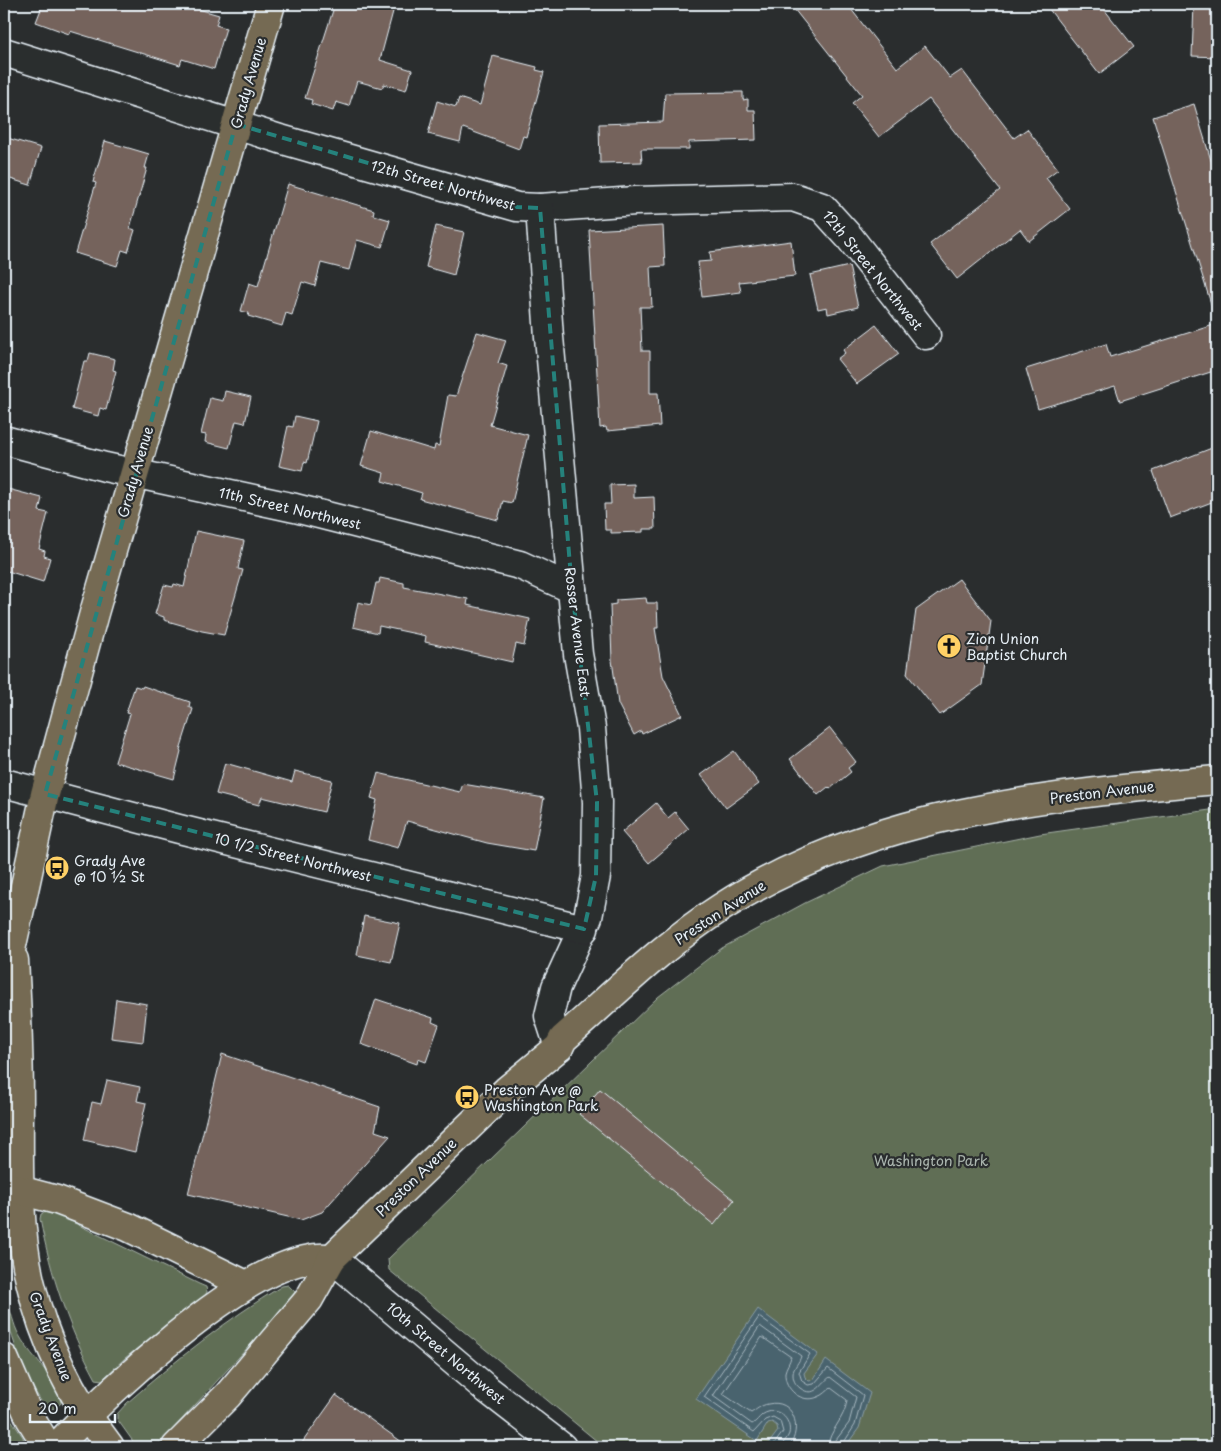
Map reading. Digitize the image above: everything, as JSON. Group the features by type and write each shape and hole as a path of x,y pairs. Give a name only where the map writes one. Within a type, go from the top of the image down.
{"main road":[{"name":"Grady Avenue","path":"4,982 45,794 134,473 271,4"},
{"name":"Preston Avenue","path":"176,1447 228,1395 309,1299 332,1258 507,1090 559,1046 563,1039 668,946 722,907 780,874 842,846 906,826 1002,805 1118,789 1217,780"},
{"name":"Grady Avenue","path":"12,944 19,1035 11,1188 30,1281 39,1312 62,1371 86,1417 110,1447"},
{"path":"11,1188 57,1200 128,1227 246,1285"},
{"path":"56,1447 142,1365 198,1319 246,1285 288,1265 310,1259 332,1258"},
{"path":"4,1358 30,1418 48,1447"}],"street":[{"name":"12th Street Northwest","path":"4,52 236,124 517,207 540,208 635,200 793,197 814,203 822,207 850,238 926,335"},
{"name":"Rosser Avenue East","path":"540,208 549,337 578,654 591,728 597,802 596,876 584,930 556,987 549,1016 559,1046"},
{"name":"11th Street Northwest","path":"4,440 134,473 295,508 520,565 572,589"},
{"name":"10 1/2 Street Northwest","path":"4,783 178,829 584,930"},
{"name":"10th Street Northwest","path":"332,1258 488,1390 562,1447"}],"highlighted area":[{"path":"236,124 517,207 540,208 572,589 597,802 596,876 584,929 45,794"}],"green space":[{"name":"Washington Park","path":"1217,809 1217,1447 604,1447 389,1270 388,1259 658,997 722,948 805,903 883,866 1040,834"},
{"path":"46,1212 56,1214 206,1287 207,1292 205,1296 125,1358 102,1380 96,1379 69,1321 55,1281 40,1219 41,1214"},
{"path":"288,1285 295,1292 295,1296 162,1441 156,1447 137,1447 117,1419 117,1414 127,1403 164,1371 221,1327 261,1299 282,1286"},
{"path":"4,1296 22,1340 54,1383 61,1403 55,1408 46,1408 25,1370 8,1322"},
{"path":"4,1409 23,1437 25,1447 4,1447"}],"water":[{"path":"758,1309 818,1354 804,1373 809,1381 813,1380 826,1360 870,1393 859,1428 845,1447 766,1447 778,1431 777,1426 772,1422 768,1423 757,1441 696,1399"}],"building":[{"path":"43,4 181,4 219,15 216,25 226,28 214,69 182,59 180,65 70,31 69,34 36,22"},
{"path":"335,4 395,4 380,60 412,70 406,90 384,84 382,88 357,81 349,106 336,102 333,111 311,104 312,100 305,98"},
{"path":"790,4 847,4 897,68 925,46 950,78 962,70 1014,138 1027,129 1058,169 1046,178 1070,209 1029,241 1020,229 957,279 930,244 1000,190 929,99 879,137 852,103 862,95"},
{"path":"1045,4 1100,4 1134,47 1099,74"},
{"path":"1194,4 1217,4 1217,57 1192,56"},
{"path":"493,56 537,67 536,70 544,72 526,137 523,136 519,149 463,128 460,142 428,134 437,101 456,107 459,98 480,105"},
{"path":"743,92 743,100 748,99 748,110 755,110 756,140 689,142 689,149 641,149 642,162 600,163 599,124 663,122 665,93"},
{"path":"1194,104 1217,180 1217,306 1212,307 1153,117"},
{"path":"4,137 41,148 30,185 4,177"},
{"path":"105,141 149,154 145,168 147,168 130,228 135,230 128,252 122,250 117,266 75,253 96,183 93,182"},
{"path":"288,184 374,210 373,215 390,220 382,247 357,240 349,270 321,263 315,286 302,282 292,315 286,313 282,326 248,316 249,313 241,311 249,283 258,286"},
{"path":"436,226 464,232 454,275 426,267"},
{"path":"663,226 665,266 650,267 652,307 640,307 642,351 650,351 650,393 658,393 660,426 607,431 606,427 600,428 589,230"},
{"path":"791,241 795,276 739,282 741,292 702,297 698,262 711,261 710,252"},
{"path":"849,266 858,307 828,314 827,307 818,309 810,275"},
{"path":"1217,324 1217,370 1120,401 1115,386 1038,409 1026,369 1106,344 1110,357"},
{"path":"876,325 899,354 857,384 837,359 845,353 843,350"},
{"path":"477,332 506,340 498,363 507,366 490,425 528,435 512,503 503,501 498,520 420,499 422,493 382,481 384,473 361,466 371,431 434,450 435,445 439,446 448,395 456,396"},
{"path":"90,353 115,359 113,370 116,371 106,410 100,408 98,416 72,409 84,361 88,361"},
{"path":"225,391 251,397 245,423 236,421 229,448 205,442 206,435 201,434 210,398 223,401"},
{"path":"295,416 317,421 307,463 304,462 302,471 279,466 288,426 293,427"},
{"path":"1217,446 1217,500 1170,518 1153,471"},
{"path":"634,484 634,498 654,497 655,529 643,529 643,532 611,533 611,530 605,530 604,504 611,504 610,485"},
{"path":"4,488 42,498 39,511 48,513 39,549 45,551 44,556 50,558 43,582 4,570"},
{"path":"196,531 244,541 238,569 243,570 224,635 164,620 164,617 155,614 164,585 173,587 174,584 184,587"},
{"path":"380,578 404,583 404,587 468,599 467,605 530,619 524,646 516,644 512,662 425,642 426,636 379,626 378,633 353,627 358,602 371,605 376,583 379,583"},
{"name":"Zion Union Baptist Church","path":"959,579 991,621 982,685 940,715 907,674 916,610"},
{"path":"646,598 647,603 657,603 658,628 655,628 663,676 682,715 642,734 641,731 634,735 618,704 612,660 610,605 616,604 616,600"},
{"path":"135,686 142,688 143,686 190,702 189,707 193,709 180,750 174,779 115,762 130,714 126,713"},
{"path":"830,728 856,762 848,768 851,772 830,789 828,787 818,795 790,759"},
{"path":"734,751 759,784 726,808 701,775"},
{"path":"225,763 292,782 295,771 332,780 324,812 262,797 259,805 216,794"},
{"path":"378,773 460,792 463,784 544,798 534,851 487,843 407,821 398,848 368,840 377,800 371,798"},
{"path":"656,803 668,818 675,812 689,829 649,863 622,832"},
{"path":"364,916 400,923 391,962 357,955"},
{"path":"116,999 147,1004 143,1042 111,1038"},
{"path":"376,999 433,1018 432,1022 439,1025 426,1062 418,1059 417,1064 361,1044"},
{"path":"222,1054 380,1107 375,1131 390,1136 322,1212 301,1220 188,1194"},
{"path":"107,1080 140,1087 137,1101 146,1103 135,1152 84,1140 92,1102 101,1104"},
{"path":"600,1089 734,1200 714,1225 579,1114"},
{"path":"336,1395 409,1447 299,1447"}],"place":[{"name":"Zion Union Baptist Church","path":"949,646"},
{"name":"Grady Ave @ 10 ½ St","path":"57,868"},
{"name":"Preston Ave @ Washington Park","path":"467,1097"}]}
